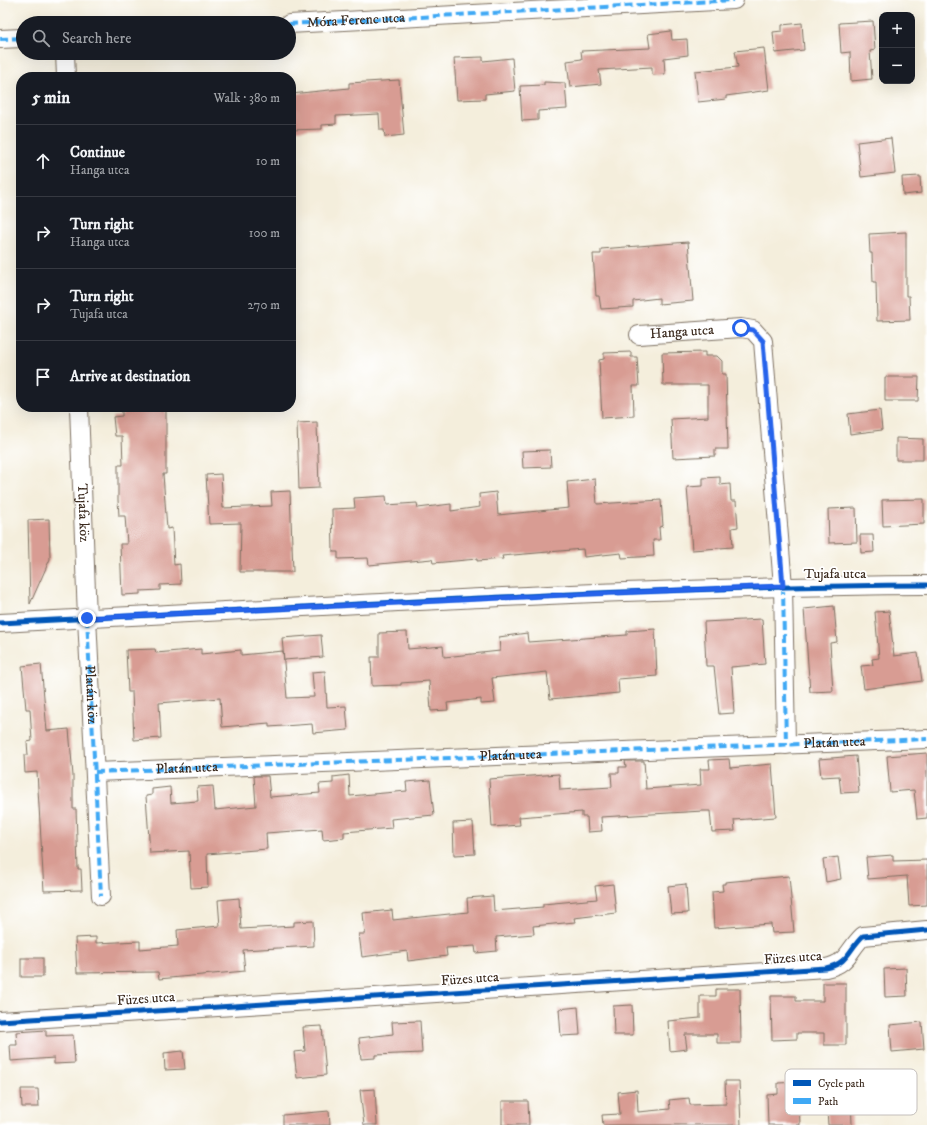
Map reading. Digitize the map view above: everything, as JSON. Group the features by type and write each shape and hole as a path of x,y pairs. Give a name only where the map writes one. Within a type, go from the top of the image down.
{"street":[{"name":"Móra Ferenc utca","path":"296,24 734,0"},
{"path":"0,39 16,38"},
{"path":"65,60 66,72"},
{"name":"Hanga utca","path":"639,335 741,328 753,330 763,341 783,586 786,745"},
{"name":"Tujafa köz","path":"79,412 87,618"},
{"name":"Tujafa utca","path":"0,623 542,596 783,586 927,585"},
{"name":"Platán köz","path":"87,618 102,896"},
{"name":"Platán utca","path":"95,772 927,739"},
{"name":"Füzes utca","path":"0,1021 826,968 837,966 843,961 863,936 927,930"}],"building":[{"path":"873,21 875,50 870,51 872,79 851,81 850,52 841,53 839,23"},
{"path":"802,23 804,50 775,53 773,32 782,31 782,25"},
{"path":"671,31 672,40 687,39 688,55 664,58 665,74 652,75 652,67 599,70 601,84 570,87 567,61 582,59 581,51 650,48 648,34"},
{"path":"764,48 769,90 726,96 726,99 698,102 695,71 738,67 735,51"},
{"path":"483,57 483,61 512,58 515,91 485,94 485,99 457,100 454,58"},
{"path":"399,80 404,135 385,137 384,130 380,130 379,114 336,116 336,124 322,125 322,129 296,130 296,93 349,88 349,83"},
{"path":"544,82 565,83 567,109 538,111 538,120 522,121 520,86 544,85"},
{"path":"891,138 895,173 861,177 857,142"},
{"path":"920,176 921,193 903,195 902,177"},
{"path":"906,232 906,296 909,296 910,320 877,321 876,282 873,282 872,253 870,253 869,234"},
{"path":"688,242 693,301 659,304 659,298 633,301 633,307 601,309 599,296 596,296 593,254 601,254 601,249"},
{"path":"631,352 631,357 637,357 639,386 633,386 634,416 602,418 599,360 604,359 604,353"},
{"path":"705,352 705,356 717,356 722,361 722,374 726,374 728,449 715,449 715,456 673,458 671,419 708,417 708,385 663,385 662,353"},
{"path":"885,377 919,377 918,401 885,401"},
{"path":"880,410 882,430 850,434 848,414"},
{"path":"122,412 166,412 166,474 163,474 167,529 172,528 174,565 180,564 181,584 160,585 160,590 140,591 140,594 122,595 120,544 127,544 125,516 119,516 118,500 118,465 123,465 122,436 115,436 113,417 122,416"},
{"path":"317,422 319,488 299,489 297,423"},
{"path":"896,438 923,439 923,460 896,460"},
{"path":"550,450 551,467 523,468 522,451"},
{"path":"221,474 223,508 272,506 271,492 290,491 293,572 240,572 241,523 209,524 206,475"},
{"path":"720,477 720,485 730,484 731,501 736,501 738,527 732,528 733,547 692,550 687,487 703,486 703,478"},
{"path":"595,479 597,504 661,500 663,526 659,527 660,540 653,540 654,556 622,558 621,553 584,557 583,549 502,556 503,559 477,561 477,559 433,563 432,559 369,565 368,558 338,559 338,552 333,552 332,509 355,508 354,498 386,496 387,505 417,503 418,508 451,504 451,511 480,507 479,494 496,492 498,515 569,508 567,482"},
{"path":"924,499 924,524 883,526 882,500"},
{"path":"856,508 857,542 829,543 828,509"},
{"path":"49,519 50,559 30,604 28,520"},
{"path":"860,535 873,535 874,552 861,553"},
{"path":"834,606 837,642 830,643 833,691 810,692 804,609"},
{"path":"889,611 894,656 918,653 922,681 864,689 861,666 873,665 872,659 879,658 875,612"},
{"path":"762,619 765,664 731,667 734,713 719,714 714,666 706,666 704,622"},
{"path":"655,629 657,676 618,679 619,693 550,699 547,672 492,678 495,703 481,704 481,699 447,703 448,710 431,711 429,681 401,683 401,685 372,686 371,657 379,657 379,633 407,632 408,649 443,646 444,657 500,651 499,637 527,633 528,642 627,635 627,631"},
{"path":"321,635 323,657 284,660 282,638"},
{"path":"155,649 156,653 201,649 201,654 241,650 241,655 283,651 287,698 314,697 312,672 325,671 327,707 346,706 348,730 313,733 312,724 269,727 269,723 222,727 220,698 159,703 161,738 134,740 132,692 128,692 126,650"},
{"path":"41,664 47,731 69,729 73,776 73,809 76,809 78,869 81,869 82,890 44,891 37,772 25,773 24,755 28,755 27,742 32,741 30,709 26,709 22,666"},
{"path":"927,753 927,818 917,819 914,790 890,792 887,756"},
{"path":"856,756 859,792 841,793 839,776 821,777 819,759"},
{"path":"729,759 730,768 772,764 776,817 734,820 735,831 712,832 710,811 601,817 602,831 588,832 587,817 582,817 582,812 519,817 520,825 492,827 489,779 559,774 560,790 612,787 611,773 619,773 619,767 626,767 625,761 644,761 646,789 701,785 700,769 710,769 709,760"},
{"path":"349,775 350,796 407,791 406,782 430,780 434,815 391,819 392,828 344,832 344,838 323,840 322,829 266,833 267,849 207,854 208,887 191,888 189,851 150,853 146,796 152,795 152,789 170,787 171,803 198,801 197,787 213,786 215,810 256,806 254,776 268,776 270,797 320,793 319,784 333,783 333,777"},
{"path":"473,822 475,854 454,855 453,823"},
{"path":"893,855 893,861 927,860 927,905 909,906 907,876 868,879 866,857"},
{"path":"838,857 841,879 826,882 823,859"},
{"path":"789,876 794,932 772,933 771,924 714,928 712,892 723,891 722,884 725,884 725,882"},
{"path":"613,884 616,913 574,918 575,922 533,926 534,934 496,937 497,951 476,953 475,946 446,948 447,956 408,961 407,951 362,957 359,934 365,934 363,913 392,910 393,920 468,912 467,898 493,896 494,911 543,907 543,904 597,899 595,886"},
{"path":"686,884 688,913 671,914 668,886"},
{"path":"239,898 241,929 294,926 294,922 313,921 314,946 243,950 245,971 159,979 158,972 77,973 75,938 96,937 96,943 140,941 140,949 178,946 177,930 220,926 218,900"},
{"path":"21,958 43,958 43,977 21,977"},
{"path":"906,968 907,996 885,997 884,969"},
{"path":"823,983 846,983 846,1045 824,1045 824,1033 797,1033 797,1039 772,1040 771,996 796,996 796,1001 823,1001"},
{"path":"716,989 740,989 741,1043 717,1043 717,1034 685,1034 687,1049 670,1051 668,1021 700,1018 700,996 716,996"},
{"path":"632,1005 633,1035 614,1035 613,1006"},
{"path":"578,1007 580,1035 561,1036 559,1009"},
{"path":"420,1021 422,1053 375,1055 375,1058 361,1059 359,1038 393,1034 392,1022"},
{"path":"922,1022 924,1049 892,1052 890,1025"},
{"path":"322,1026 326,1075 297,1078 294,1052 305,1051 303,1027"},
{"path":"46,1030 46,1036 73,1035 75,1063 54,1064 54,1058 11,1061 10,1045 17,1045 16,1032"},
{"path":"183,1051 185,1069 165,1070 164,1053"},
{"path":"725,1081 739,1081 741,1125 603,1125 602,1115 620,1114 618,1092 637,1090 638,1112 670,1109 669,1100 689,1098 690,1105 726,1104"},
{"path":"778,1083 785,1083 785,1115 800,1115 800,1125 768,1125 767,1095 778,1094"},
{"path":"21,1089 38,1089 39,1107 22,1107"},
{"path":"375,1089 377,1125 364,1125 360,1090"},
{"path":"502,1101 528,1101 529,1125 502,1125"},
{"path":"329,1111 330,1125 283,1125 283,1115"},
{"path":"827,1115 852,1115 852,1125 828,1125"}],"marked path":[{"path":"296,24 734,0"},
{"path":"0,39 16,38"},
{"path":"783,586 786,745"},
{"path":"87,618 101,896"},
{"path":"95,772 927,739"}],"cycle path":[{"path":"0,623 348,604 579,594 927,585"},
{"path":"0,1021 826,968 834,966 844,959 863,936 927,930"}],"route":[{"path":"87,618 783,586 763,341 753,330 741,328"}]}
